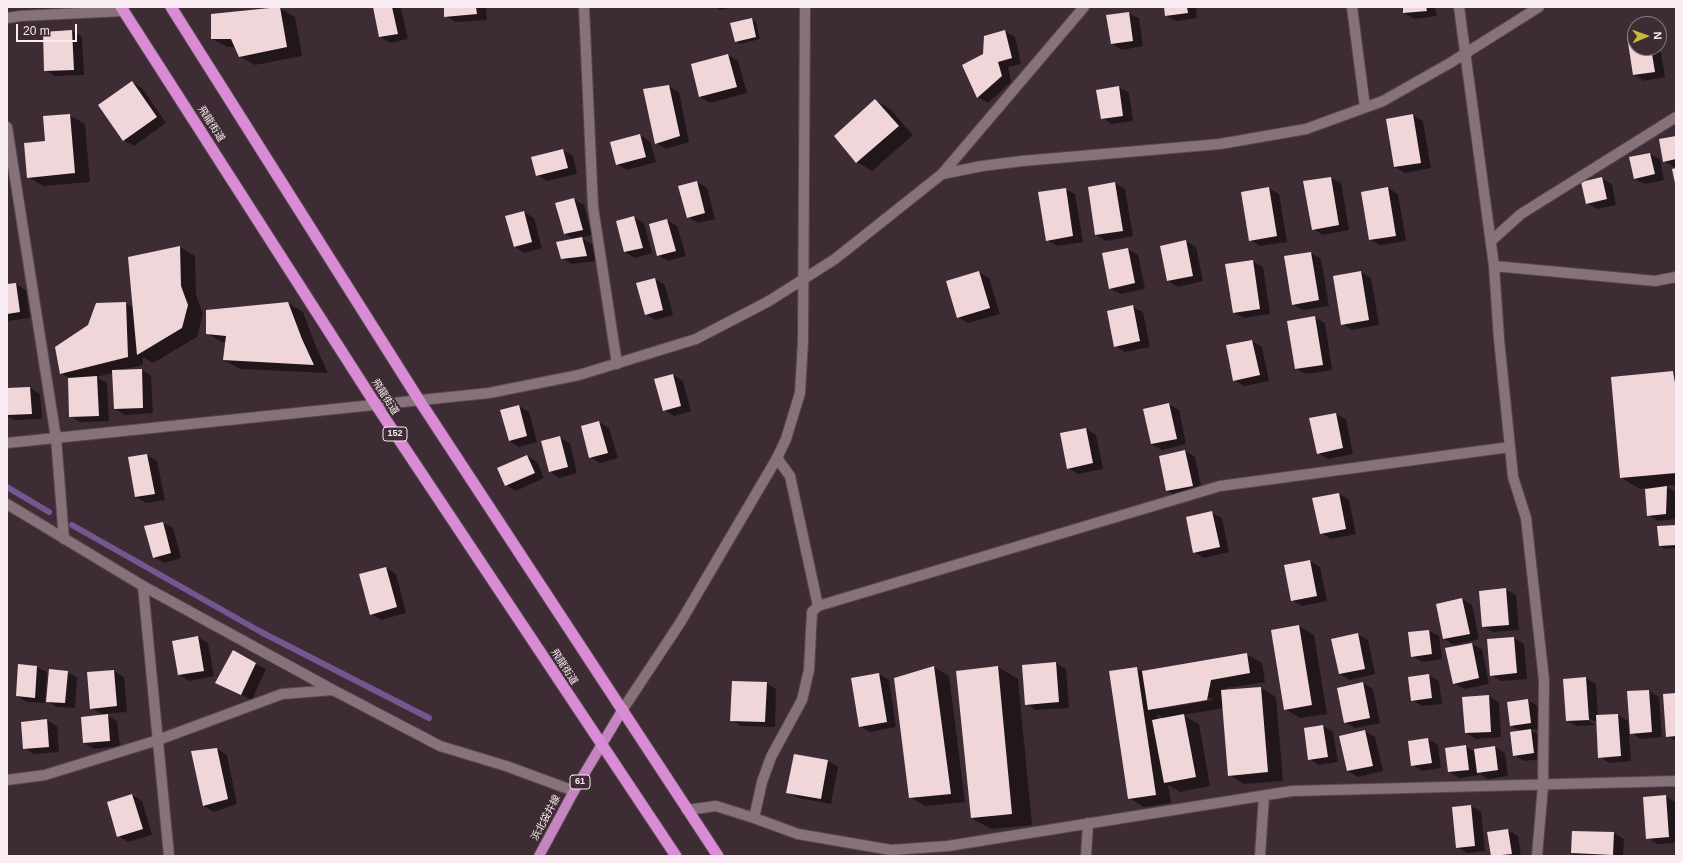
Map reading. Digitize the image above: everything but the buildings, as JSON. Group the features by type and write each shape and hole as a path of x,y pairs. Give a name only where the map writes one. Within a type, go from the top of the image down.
{"highway":[{"path":"171,7 418,400 623,709 718,856"},
{"name":"飛龍街道","path":"122,9 376,405 676,856"}],"main road":[{"name":"浜北袋井線","path":"539,856 574,791 623,709"}],"street":[{"path":"584,7 593,206 617,364"},
{"path":"623,709 680,623 777,458 786,439 800,393 803,341 805,7"},
{"path":"7,442 489,393 579,375 696,339 769,301 803,280 835,258 942,174 1084,7"},
{"path":"1352,7 1365,107"},
{"path":"1459,7 1464,54 1494,266 1499,339 1513,477 1526,518 1544,680 1543,786 1537,856"},
{"path":"942,174 1022,160 1220,144 1306,129 1383,101 1464,54 1539,7"},
{"path":"7,18 122,9"},
{"path":"1491,241 1521,214 1676,117"},
{"path":"7,127 56,438 64,539"},
{"path":"1494,266 1655,280 1676,277"},
{"path":"754,818 762,782 771,757 802,700 809,670 812,612 818,606 1220,486 1510,447"},
{"path":"777,458 790,476 818,606"},
{"path":"7,504 143,586 333,690 440,746 506,766 574,791"},
{"path":"143,586 169,856"},
{"path":"7,780 45,775 158,740 282,694 333,690"},
{"path":"687,810 716,806 798,834 891,850 948,846 1292,791 1543,786 1676,781"},
{"path":"1260,856 1264,796"},
{"path":"1086,856 1088,823"}],"waterway":[{"path":"7,487 49,512"},
{"path":"72,525 261,632 429,718"}]}
